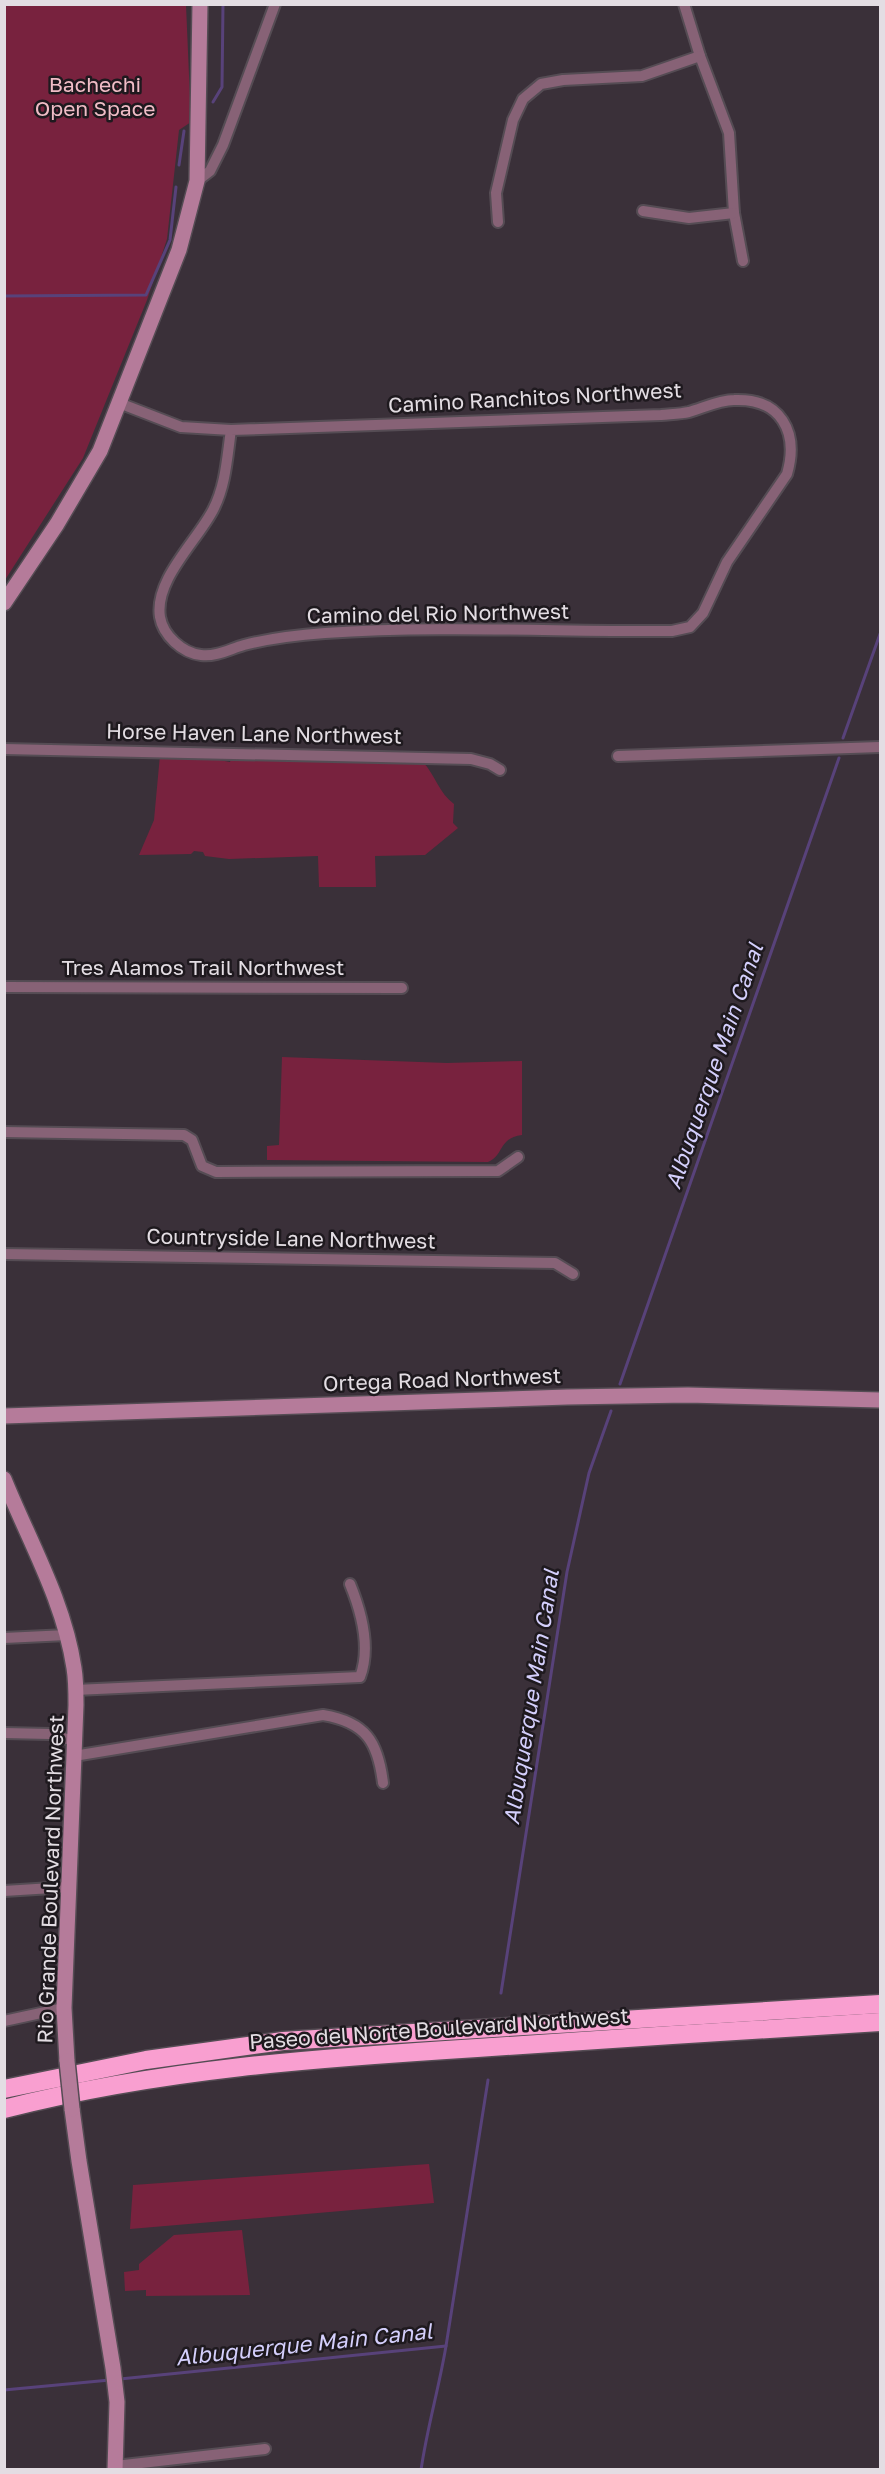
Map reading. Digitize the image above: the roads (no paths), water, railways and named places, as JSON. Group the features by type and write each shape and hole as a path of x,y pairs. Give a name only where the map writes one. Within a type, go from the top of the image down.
{"highway":[{"name":"Paseo del Norte Boulevard Northwest","path":"4,2089 146,2060 283,2041 880,2004"},
{"name":"Paseo del Norte Boulevard Northwest","path":"4,2109 146,2079 291,2061 880,2022"}],"street":[{"path":"4,603 57,524 100,451 179,250 197,181 200,4"},
{"path":"197,181 210,171 223,145 275,4"},
{"path":"684,4 700,56 729,133 734,213 742,261"},
{"path":"498,222 496,193 513,120 523,99 541,84 563,80 642,76 700,56"},
{"path":"643,211 689,218 734,213"},
{"name":"Camino Ranchitos Northwest","path":"119,403 181,427 231,430 662,415 686,412 731,399 748,400 766,406 788,426 792,458 788,474 727,562 703,613 690,627"},
{"name":"Camino del Rio Northwest","path":"231,430 224,482 213,509 167,581 161,597 160,618 167,635 185,650 201,655 226,653 242,646 289,636 362,631 672,631 690,627"},
{"path":"618,756 880,747"},
{"name":"Horse Haven Lane Northwest","path":"4,748 471,759 490,764 500,770"},
{"name":"Tres Alamos Trail Northwest","path":"4,987 402,988"},
{"path":"4,1132 184,1135 192,1140 202,1167 216,1172 498,1171 518,1157"},
{"name":"Countryside Lane Northwest","path":"4,1254 555,1263 573,1274"},
{"name":"Ortega Road Northwest","path":"4,1416 567,1396 688,1395 880,1400"},
{"name":"Rio Grande Boulevard Northwest","path":"4,1479 54,1595 67,1635 74,1668 74,1748 64,2008 72,2109 117,2402 115,2468"},
{"path":"75,1690 360,1677 363,1668 364,1640 358,1603 350,1584"},
{"path":"4,1638 67,1635"},
{"path":"4,1733 50,1734 74,1748 323,1715 345,1719 365,1734 380,1760 383,1783"},
{"path":"4,1891 68,1887"},
{"path":"4,2020 64,2008"},
{"path":"115,2468 265,2449"}],"waterway":[{"path":"213,102 222,87 223,4"},
{"path":"179,165 184,131"},
{"path":"4,296 146,295 170,240 176,187"},
{"name":"Albuquerque Main Canal","path":"843,738 880,634"},
{"name":"Albuquerque Main Canal","path":"620,1384 839,758"},
{"name":"Albuquerque Main Canal","path":"501,1993 567,1572 589,1473 611,1411"},
{"name":"Albuquerque Main Canal","path":"421,2470 446,2346 488,2080"},
{"name":"Albuquerque Main Canal","path":"120,2379 446,2346"},
{"name":"Albuquerque Main Canal","path":"4,2390 110,2380"}],"park label":[{"name":"Bachechi Open Space","path":"95,97"}]}
